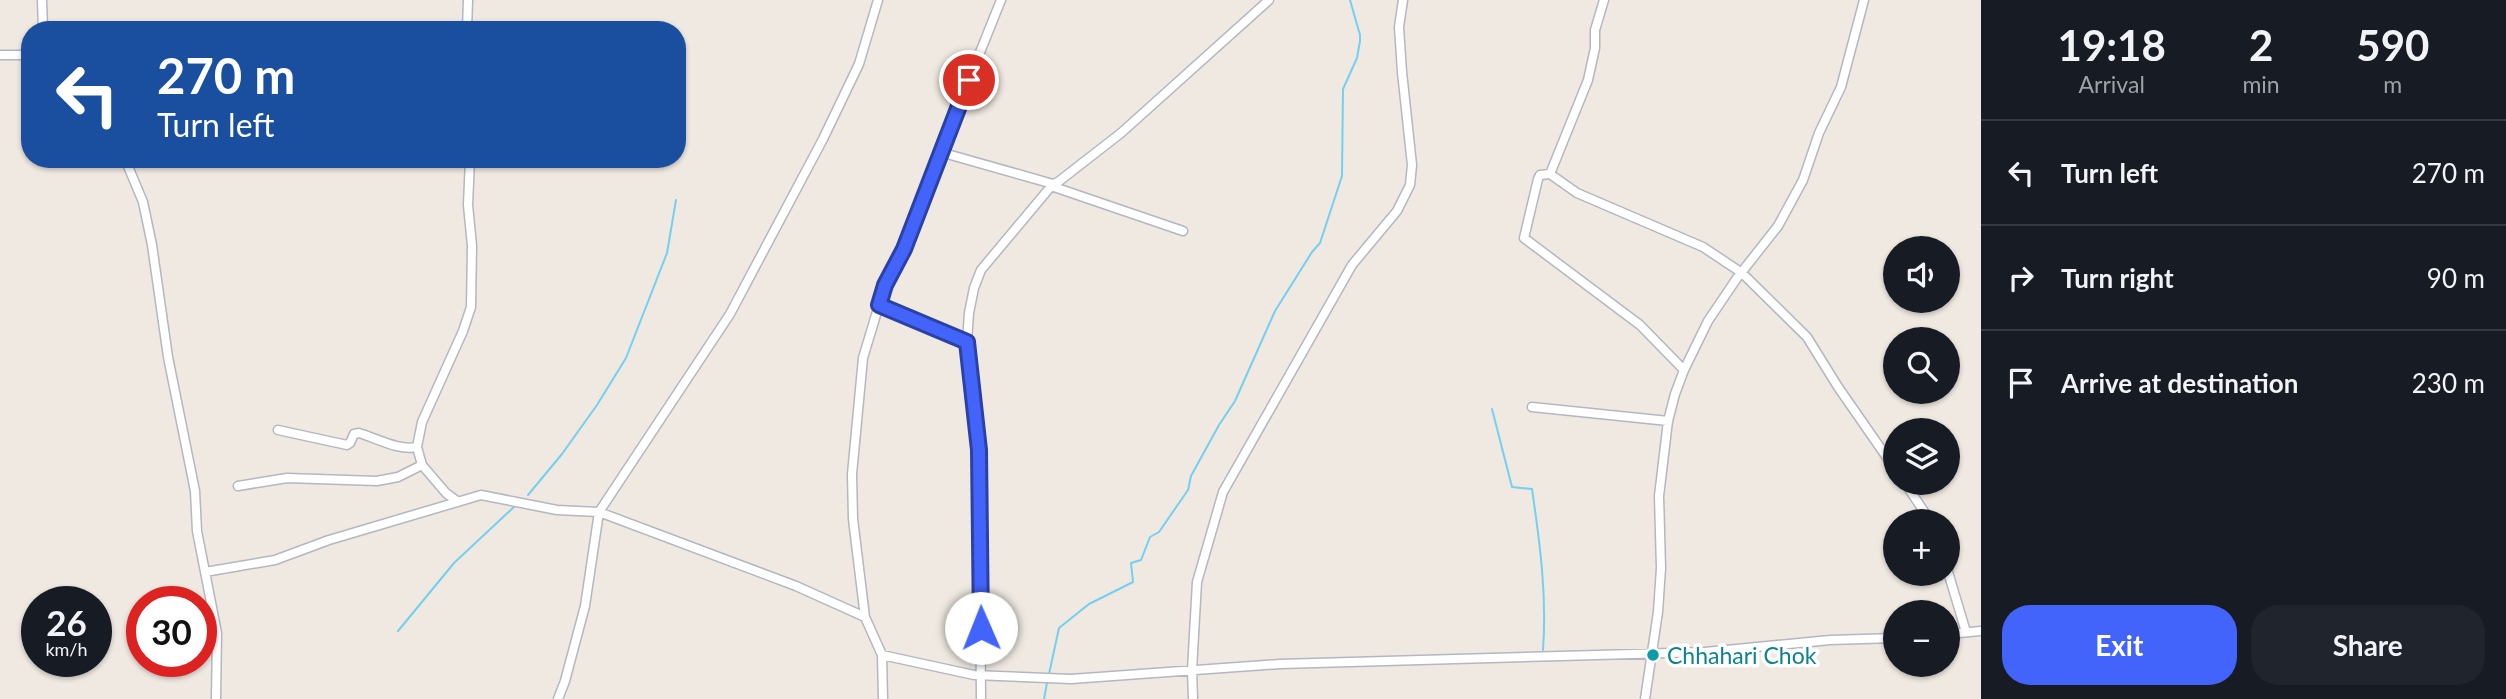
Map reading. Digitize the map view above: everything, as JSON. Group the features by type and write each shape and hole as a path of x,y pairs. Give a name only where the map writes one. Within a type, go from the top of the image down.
{"street":[{"path":"42,0 43,21"},
{"path":"467,21 468,0"},
{"path":"558,699 585,606 599,512 730,314 823,139 859,64 878,0"},
{"path":"883,699 882,655 865,617 853,519 852,474 863,358 885,285 904,249 1001,0"},
{"path":"981,699 979,450 967,342 974,288 981,270 1052,185 1121,133 1269,0"},
{"path":"1193,699 1197,582 1223,492 1352,265 1397,211 1410,185 1412,165 1399,27 1402,0"},
{"path":"1550,174 1588,80 1595,48 1595,30 1604,0"},
{"path":"1645,699 1661,568 1659,496 1668,421 1684,370 1708,321 1778,226 1802,180 1819,133 1841,87 1864,0"},
{"path":"0,55 21,55"},
{"path":"940,152 1052,185 1183,231"},
{"path":"129,168 143,202 152,245 168,357 195,491 197,531 217,633 216,699"},
{"path":"458,502 446,494 422,465 417,447 422,422 471,307 470,168"},
{"path":"1684,370 1640,326 1524,238 1540,175 1550,174 1577,193 1703,247 1742,273 1807,337 1883,452"},
{"path":"879,305 967,342"},
{"path":"1532,407 1668,421"},
{"path":"278,430 347,445 354,434 359,433 397,446 411,449 417,447"},
{"path":"238,486 287,478 377,481 398,477 422,465"},
{"path":"205,572 275,560 329,540 481,495 557,510 599,512 796,586 865,617"},
{"path":"1952,586 1966,632"},
{"path":"1960,633 1981,631"},
{"path":"882,655 981,676 1071,679 1280,664 1652,655 1830,640 1883,638"}],"waterway":[{"path":"1049,674 1059,628 1089,604 1133,582 1131,563 1141,560 1150,537 1159,532 1188,490 1191,476 1235,401 1275,311 1320,243 1342,176 1343,89 1357,58 1360,41 1350,0"},
{"path":"528,495 562,454 626,358 667,253 676,200"},
{"path":"1492,409 1512,487 1532,489 1543,589 1543,650"},
{"path":"398,631 454,563 515,506"},
{"path":"1044,699 1047,683"}],"place":[{"name":"Chhahari Chok","path":"1653,655"}],"route":[{"path":"969,80 904,249 885,285 879,305 967,342 979,450 981,628"}]}
